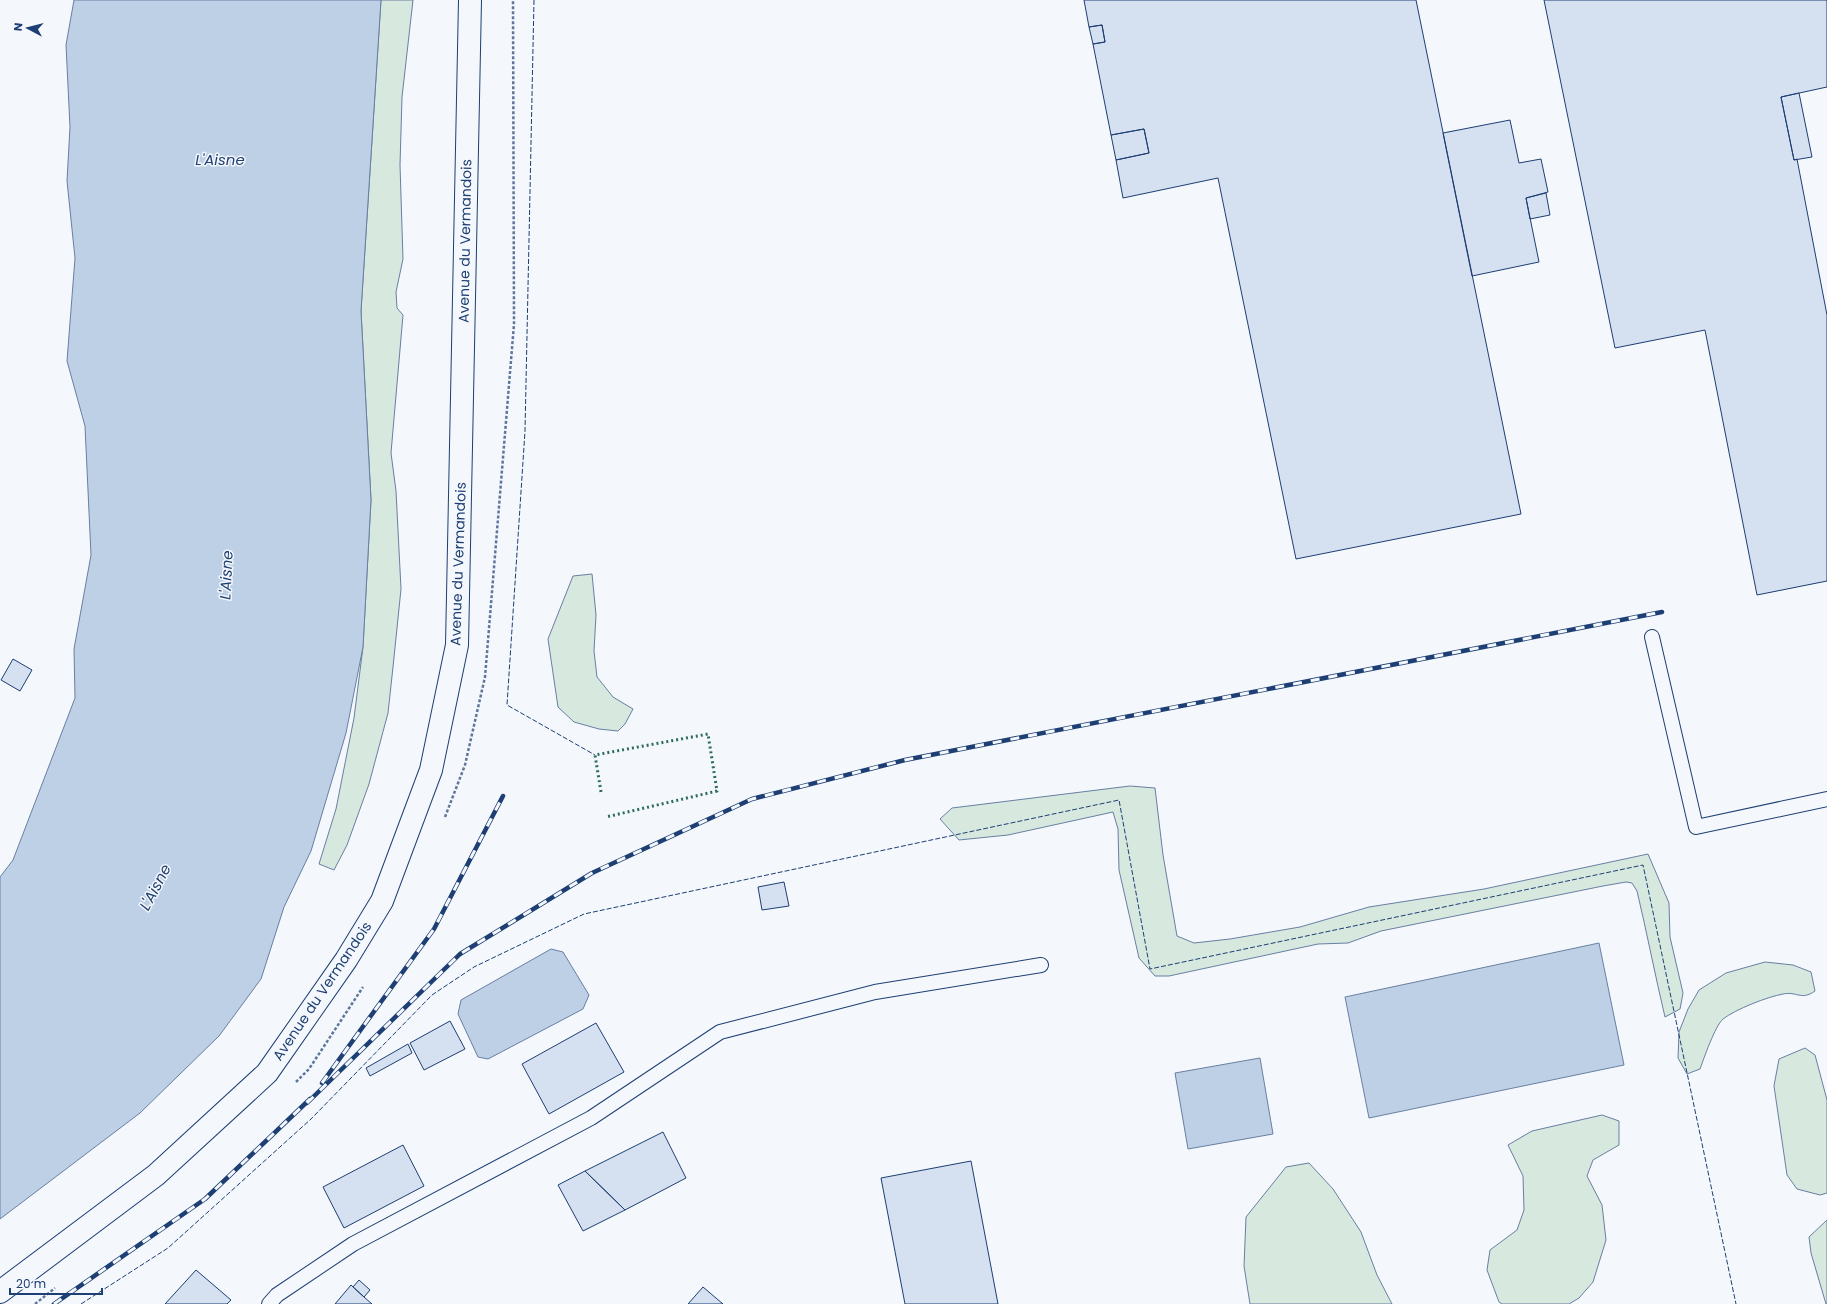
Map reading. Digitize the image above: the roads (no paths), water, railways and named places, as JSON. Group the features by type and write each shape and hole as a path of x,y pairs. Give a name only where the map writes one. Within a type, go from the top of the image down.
{"street":[{"name":"Avenue du Vermandois","path":"0,1292 156,1175 267,1074 346,960 382,900 431,770 457,645 470,0"}],"lane":[{"path":"1652,637 1696,827 1827,800"},
{"path":"269,1304 277,1295 353,1244 591,1118 720,1032 875,992 1041,965"}],"water":[{"name":"L'Aisne","path":"74,0 381,0 361,311 371,500 363,647 346,733 311,851 284,907 261,979 219,1036 140,1113 0,1219 0,877 13,860 75,698 74,649 91,555 85,426 67,361 75,258 67,181 70,127 66,45"},
{"path":"1599,943 1624,1065 1369,1118 1345,997"},
{"path":"551,949 563,952 589,995 583,1009 488,1059 478,1057 458,1014 461,1000"},
{"path":"1260,1058 1273,1134 1188,1149 1175,1073"}],"railway":[{"path":"307,1103 460,954 592,873 752,799 905,760 1662,612"},
{"path":"322,1083 434,929 503,796"},
{"path":"54,1304 205,1199 310,1099"}]}
